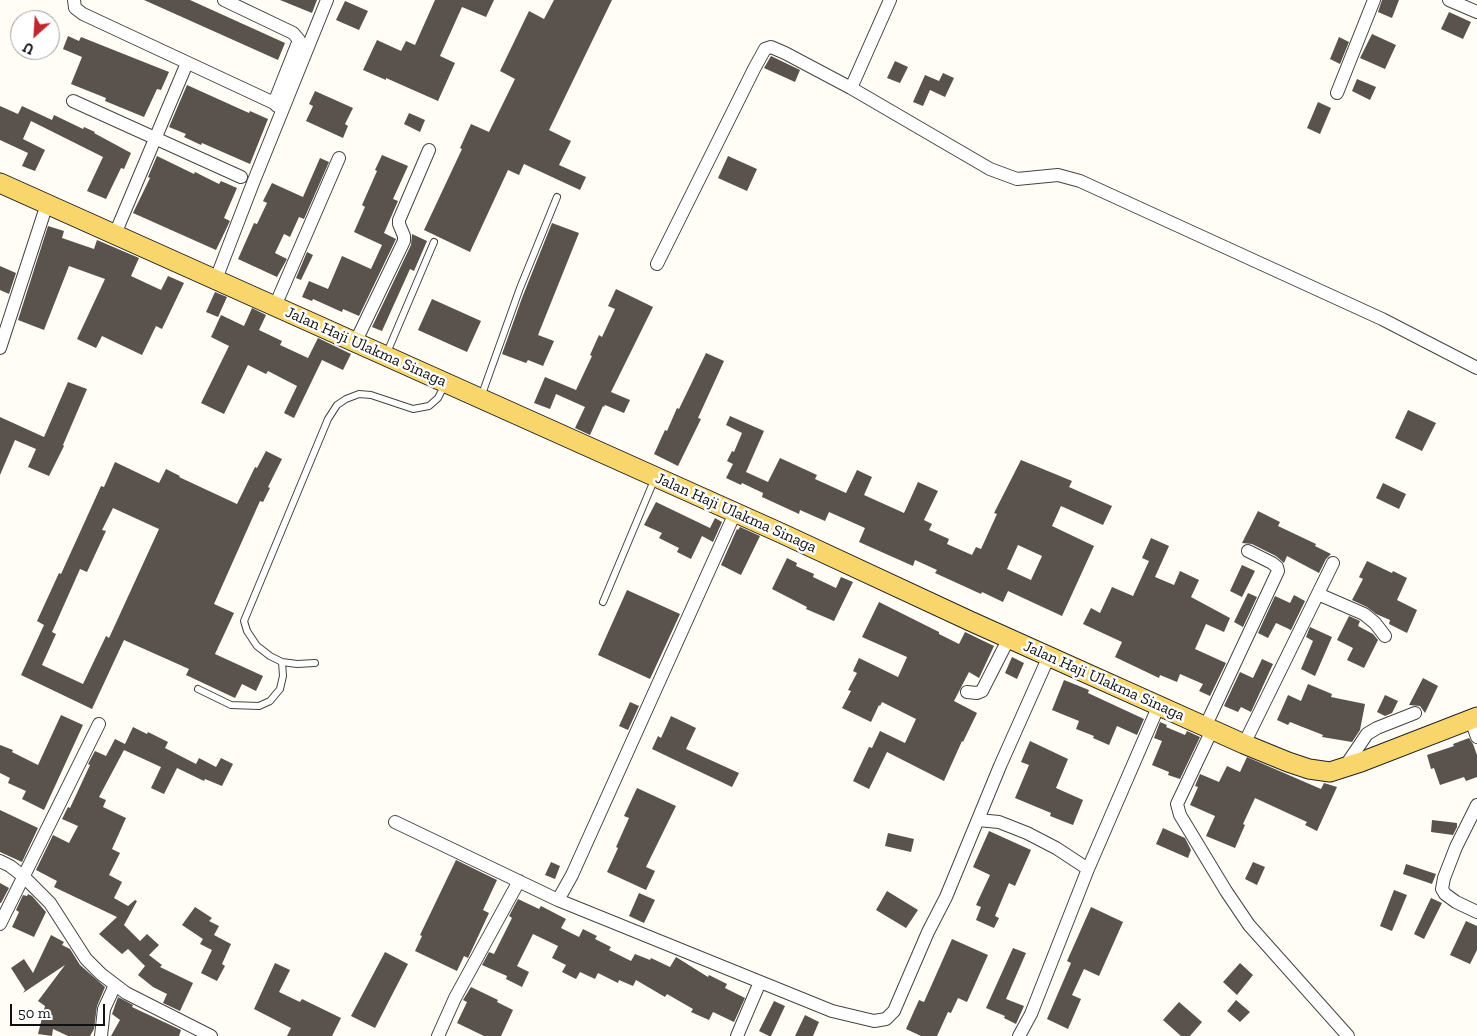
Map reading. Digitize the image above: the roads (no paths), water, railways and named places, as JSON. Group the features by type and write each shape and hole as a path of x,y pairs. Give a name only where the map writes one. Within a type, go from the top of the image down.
{"main road":[{"name":"Jalan Haji Ulakma Sinaga","path":"0,182 1159,706 1244,744 1309,769 1330,772 1475,725"}],"street":[{"path":"74,0 75,8 83,14 276,105 299,40 292,33 224,0"},
{"path":"216,279 327,0"},
{"path":"851,88 890,0"},
{"path":"1337,93 1374,0"},
{"path":"1449,0 1477,12"},
{"path":"656,264 754,69 767,47 771,47 851,88 990,169 1008,177 1029,179 1058,175 1080,181 1382,319 1477,368"},
{"path":"115,234 188,63"},
{"path":"73,101 241,177"},
{"path":"356,343 404,241 399,220 428,150"},
{"path":"274,306 339,158"},
{"path":"0,348 47,204"},
{"path":"558,900 572,875 735,513"},
{"path":"1248,551 1272,563 1277,567 1278,571 1178,804 1180,815 1249,925 1348,1036"},
{"path":"1244,744 1333,563"},
{"path":"1318,594 1364,614 1386,636"},
{"path":"967,692 977,693 982,691 1010,638"},
{"path":"395,822 558,900 832,1011 874,1021 886,1018 894,1011 928,932 946,897 1048,656"},
{"path":"1019,1036 1031,1014 1088,870 1159,706"},
{"path":"1344,768 1367,734 1377,728 1415,714"},
{"path":"0,924 99,724"},
{"path":"1477,805 1456,847 1442,885 1445,894 1456,902 1477,912"},
{"path":"978,820 999,822 1026,833 1056,848 1088,870"},
{"path":"0,861 23,876 50,903 86,959 114,985 211,1036"},
{"path":"438,1036 454,998 519,881"},
{"path":"737,1036 760,982"},
{"path":"101,1036 104,1009 114,985"}],"lane":[{"path":"481,398 520,288 557,197"},
{"path":"386,356 434,242"},
{"path":"315,663 297,664 282,662 257,646 247,632 244,621 328,419 336,405 359,394 371,395 413,409 429,406 438,398 446,383"},
{"path":"603,602 655,477"},
{"path":"198,689 231,705 259,706 270,701 280,689 283,676 282,662"}]}
